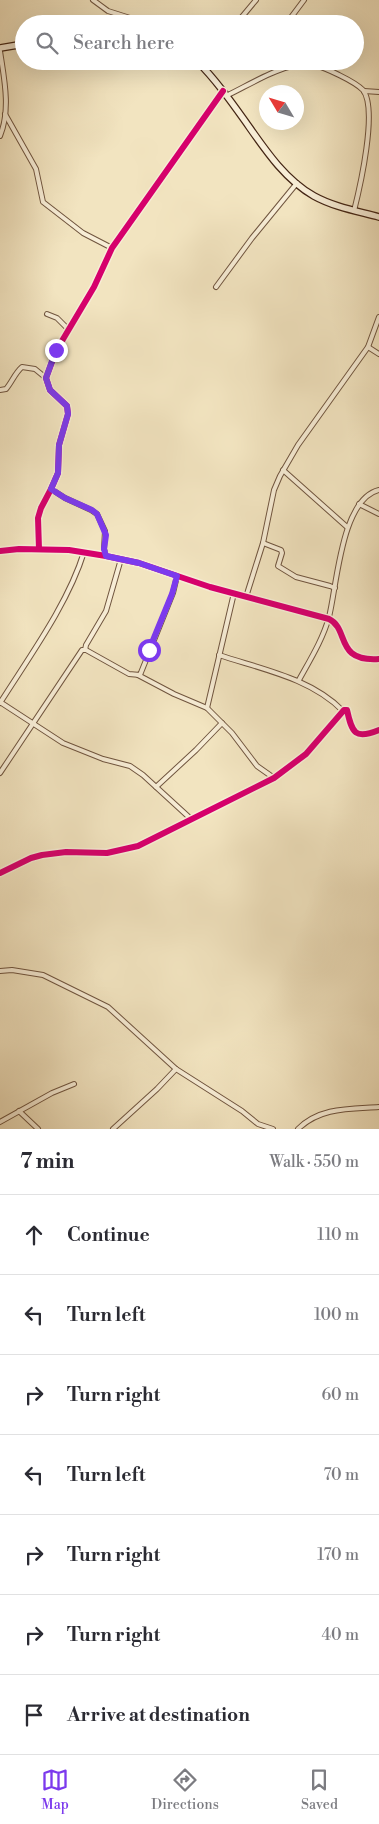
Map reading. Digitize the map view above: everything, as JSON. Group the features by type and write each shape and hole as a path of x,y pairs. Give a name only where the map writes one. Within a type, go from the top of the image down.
{"street":[{"path":"93,0 108,11 121,15"},
{"path":"244,15 256,0"},
{"path":"293,15 304,0"},
{"path":"0,136 4,126 6,86 0,49 15,46"},
{"path":"204,70 269,154 297,183 323,201 379,217"},
{"path":"46,378 56,350 94,287 112,248 224,94 281,70"},
{"path":"328,70 364,91 379,92"},
{"path":"354,210 364,165 368,135 367,102 364,91"},
{"path":"0,104 6,103"},
{"path":"5,114 36,169 43,202 72,225 112,248"},
{"path":"216,287 252,238 297,183"},
{"path":"47,314 57,318 68,328"},
{"path":"246,597 263,543 274,490 283,470 298,445 368,347 379,316"},
{"path":"368,347 379,354"},
{"path":"0,390 6,389 14,379 17,371 22,367 35,369 46,378 50,390 63,401 68,410 59,445 58,473 38,518 39,549"},
{"path":"283,470 348,527"},
{"path":"51,489 97,514 106,535 104,549 106,556"},
{"path":"299,680 329,618 348,527 359,504 371,492 379,490"},
{"path":"359,504 379,514"},
{"path":"263,543 282,550 278,566 290,575 335,588"},
{"path":"0,551 39,549 84,552 139,563 246,597 329,618 334,622 344,643 353,654 364,659 379,659"},
{"path":"84,552 78,571 66,596 0,703 63,743 103,759 130,766 191,819"},
{"path":"0,773 80,652 85,650 106,610 121,559"},
{"path":"138,676 172,594 177,576"},
{"path":"207,708 234,593"},
{"path":"85,650 129,674 138,676 207,708 258,766 274,778"},
{"path":"219,655 299,680 336,704 343,711 347,710 351,727 357,733 363,735 379,730"},
{"path":"0,873 31,858 42,855 66,852 107,853 133,848 274,778 311,750 343,711"},
{"path":"156,787 222,723"},
{"path":"0,971 12,970 43,975 108,1007 176,1069 242,1111 258,1124 273,1129"},
{"path":"113,1129 176,1069"},
{"path":"0,1122 52,1093 74,1084"},
{"path":"298,1129 315,1117 330,1112 347,1108 379,1107"},
{"path":"19,1111 38,1129"}],"cycle path":[{"path":"39,549 38,518 58,473 59,445 68,414 67,406 50,390 46,378 56,351 94,287 112,248 223,91"},
{"path":"0,551 19,549 69,550 139,563 210,587 329,619 335,624 345,644 355,655 365,659 379,659"},
{"path":"0,873 31,858 42,855 66,852 107,853 138,846 274,778 306,754 344,710 347,710 353,729 356,732 365,734 379,730"}],"route":[{"path":"56,350 46,378 50,390 67,406 68,414 59,445 58,473 51,489 97,514 106,535 104,549 106,556 139,563 177,576 172,594 149,650"}]}
